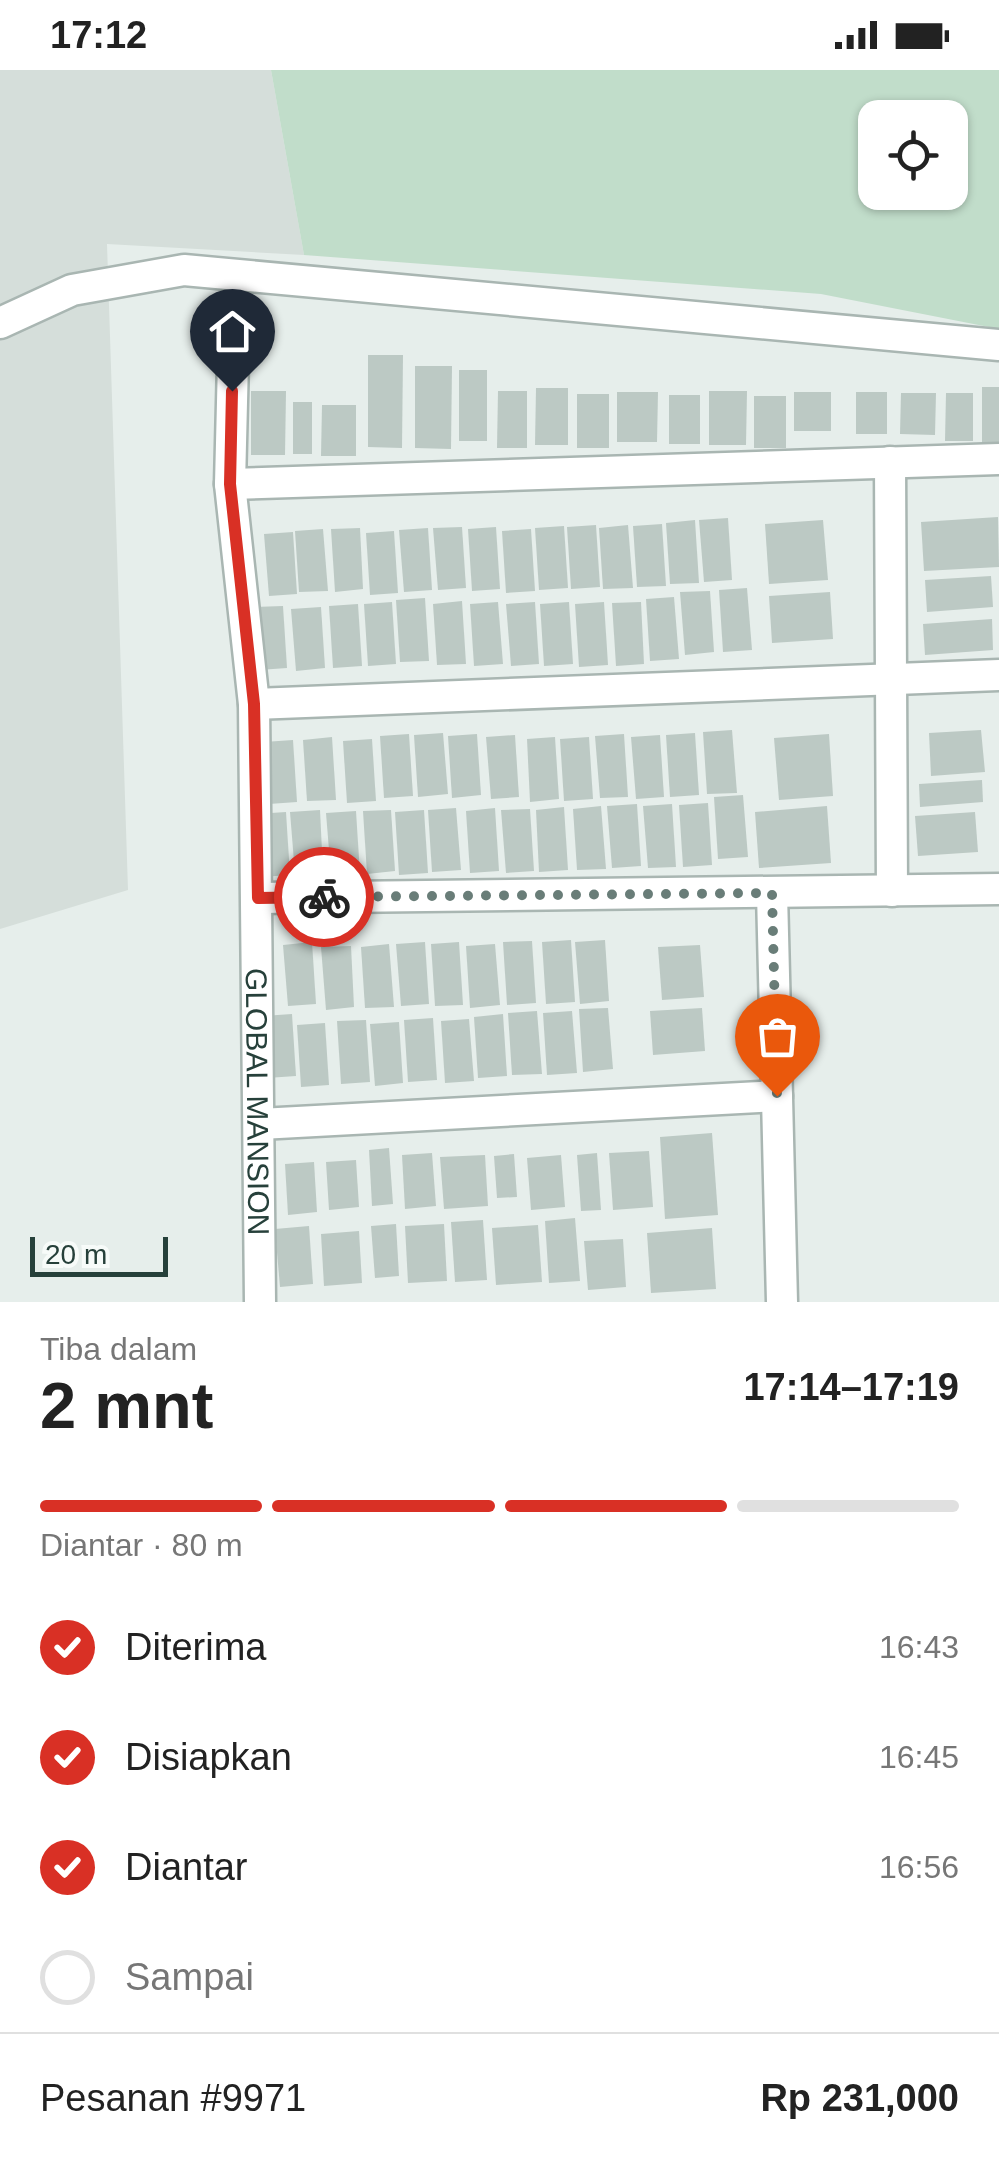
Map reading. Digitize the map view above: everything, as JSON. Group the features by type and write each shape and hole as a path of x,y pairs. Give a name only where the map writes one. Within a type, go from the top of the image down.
{"street":[{"path":"0,322 72,290 184,270 999,344"},
{"name":"GLOBAL MANSION","path":"233,360 230,484 254,704 260,1302"},
{"path":"230,484 999,460"},
{"path":"890,462 892,891"},
{"path":"254,704 999,675"},
{"path":"258,898 999,890"},
{"path":"772,893 782,1302"},
{"path":"260,1124 777,1096"}],"shaded area":[{"path":"0,70 271,70 304,255 107,244 128,890 0,929"}],"green space":[{"path":"271,70 999,70 999,329 821,294 304,255"}],"building":[{"path":"368,355 403,355 402,448 368,447"},
{"path":"415,366 452,366 451,449 415,448"},
{"path":"459,370 487,370 487,441 459,441"},
{"path":"982,387 999,387 999,445 982,445"},
{"path":"536,388 568,388 568,445 535,445"},
{"path":"251,391 286,391 285,455 251,455"},
{"path":"498,391 527,391 527,448 497,448"},
{"path":"709,391 747,391 746,445 709,445"},
{"path":"617,392 658,392 657,442 617,442"},
{"path":"794,392 831,392 831,431 794,431"},
{"path":"856,392 887,392 887,434 856,434"},
{"path":"901,393 936,393 935,435 900,434"},
{"path":"946,393 973,393 973,441 945,441"},
{"path":"577,394 609,394 609,448 577,448"},
{"path":"669,395 700,395 700,444 669,444"},
{"path":"754,396 786,396 786,448 754,448"},
{"path":"293,402 312,402 312,454 293,454"},
{"path":"322,405 356,405 356,456 321,456"},
{"path":"998,517 999,567 924,571 921,522"},
{"path":"728,518 732,580 704,582 699,520"},
{"path":"695,520 699,583 670,584 666,523"},
{"path":"823,520 828,580 769,584 765,524"},
{"path":"662,524 666,586 637,587 633,526"},
{"path":"596,525 600,587 571,589 567,527"},
{"path":"628,525 633,588 603,589 599,528"},
{"path":"564,526 568,588 539,590 535,528"},
{"path":"462,527 466,588 438,590 433,528"},
{"path":"496,527 500,589 472,591 468,529"},
{"path":"360,528 363,589 335,592 331,529"},
{"path":"428,528 432,590 404,592 399,530"},
{"path":"323,529 328,591 299,592 295,531"},
{"path":"531,529 535,591 506,593 502,531"},
{"path":"394,531 398,593 370,595 366,533"},
{"path":"293,532 297,594 269,596 264,534"},
{"path":"991,576 993,607 927,612 925,580"},
{"path":"747,588 752,650 723,652 719,590"},
{"path":"710,591 714,652 685,655 680,592"},
{"path":"830,592 833,639 772,643 769,596"},
{"path":"674,597 679,659 650,661 646,599"},
{"path":"425,598 429,661 400,662 396,600"},
{"path":"462,601 466,664 437,665 433,604"},
{"path":"392,602 396,664 368,666 364,604"},
{"path":"498,602 503,664 474,666 470,604"},
{"path":"535,602 539,664 511,666 506,604"},
{"path":"569,602 573,664 544,666 540,604"},
{"path":"604,602 608,665 579,667 575,604"},
{"path":"641,602 644,664 616,666 612,603"},
{"path":"358,604 362,666 333,668 329,606"},
{"path":"283,606 287,668 259,670 254,607"},
{"path":"321,607 325,668 296,671 291,609"},
{"path":"992,619 993,650 925,655 923,624"},
{"path":"732,730 737,793 707,794 703,732"},
{"path":"981,730 985,772 931,776 929,733"},
{"path":"443,733 448,794 418,797 414,735"},
{"path":"695,733 699,795 670,797 666,735"},
{"path":"409,734 413,796 384,798 380,736"},
{"path":"477,734 481,795 452,798 448,736"},
{"path":"624,734 628,797 600,798 595,736"},
{"path":"829,734 833,796 779,800 774,738"},
{"path":"515,735 519,797 491,799 486,737"},
{"path":"660,735 664,797 636,799 631,737"},
{"path":"332,737 336,800 307,801 303,740"},
{"path":"555,737 559,799 530,802 527,739"},
{"path":"589,737 593,799 564,801 560,739"},
{"path":"372,739 376,801 347,803 343,741"},
{"path":"293,740 297,802 269,804 264,742"},
{"path":"982,780 983,802 920,807 919,784"},
{"path":"743,795 748,857 718,859 714,797"},
{"path":"708,803 712,865 683,867 679,805"},
{"path":"637,804 641,866 612,868 607,806"},
{"path":"672,804 676,867 648,868 643,806"},
{"path":"601,806 606,869 577,870 573,809"},
{"path":"827,806 831,863 759,868 755,812"},
{"path":"564,807 568,870 539,872 536,810"},
{"path":"456,808 461,870 432,872 428,810"},
{"path":"495,808 499,871 470,873 466,811"},
{"path":"530,809 534,871 506,873 501,810"},
{"path":"320,810 323,872 295,874 290,812"},
{"path":"391,810 395,871 367,874 363,811"},
{"path":"424,810 428,873 399,875 395,812"},
{"path":"356,811 360,874 331,875 326,813"},
{"path":"286,812 290,875 261,877 256,814"},
{"path":"975,812 978,852 918,856 915,816"},
{"path":"571,940 575,1002 546,1004 542,942"},
{"path":"605,940 609,1001 580,1004 575,942"},
{"path":"532,941 536,1003 507,1005 503,942"},
{"path":"312,942 316,1004 288,1006 283,945"},
{"path":"425,942 429,1004 401,1006 396,944"},
{"path":"459,942 463,1005 435,1006 431,944"},
{"path":"389,944 394,1007 365,1008 361,947"},
{"path":"495,944 500,1005 470,1008 466,946"},
{"path":"700,945 704,997 662,1000 658,947"},
{"path":"351,946 354,1007 326,1010 321,947"},
{"path":"608,1008 613,1069 583,1072 579,1009"},
{"path":"702,1008 705,1051 653,1055 650,1011"},
{"path":"537,1011 542,1074 512,1075 508,1013"},
{"path":"572,1011 577,1073 547,1075 543,1013"},
{"path":"292,1014 296,1076 267,1078 263,1016"},
{"path":"503,1014 507,1076 478,1078 474,1017"},
{"path":"433,1018 437,1080 408,1082 404,1020"},
{"path":"469,1019 474,1081 445,1083 441,1021"},
{"path":"366,1020 370,1082 341,1084 337,1021"},
{"path":"399,1022 403,1083 375,1086 370,1024"},
{"path":"325,1023 329,1085 301,1087 297,1025"},
{"path":"712,1133 718,1215 665,1219 660,1137"},
{"path":"389,1148 393,1204 372,1206 369,1150"},
{"path":"649,1151 653,1207 613,1210 609,1153"},
{"path":"432,1153 436,1206 405,1209 402,1155"},
{"path":"597,1153 601,1210 581,1211 577,1155"},
{"path":"514,1154 517,1197 497,1198 494,1156"},
{"path":"485,1155 488,1206 444,1209 440,1157"},
{"path":"561,1155 565,1207 531,1210 527,1158"},
{"path":"356,1160 359,1207 329,1210 326,1162"},
{"path":"314,1162 317,1212 288,1215 285,1164"},
{"path":"575,1218 580,1281 549,1283 545,1221"},
{"path":"483,1220 487,1280 455,1282 451,1222"},
{"path":"396,1224 399,1276 375,1278 371,1226"},
{"path":"444,1224 447,1281 408,1283 405,1226"},
{"path":"538,1225 542,1282 496,1285 492,1228"},
{"path":"309,1226 313,1284 280,1287 275,1229"},
{"path":"712,1228 716,1289 651,1293 647,1233"},
{"path":"359,1231 362,1283 324,1286 321,1234"},
{"path":"623,1239 626,1287 588,1290 584,1241"}],"way so far":[{"path":"324,897 772,893 777,1096"}],"route":[{"path":"232,391 230,484 254,704 258,898 324,897"}]}
